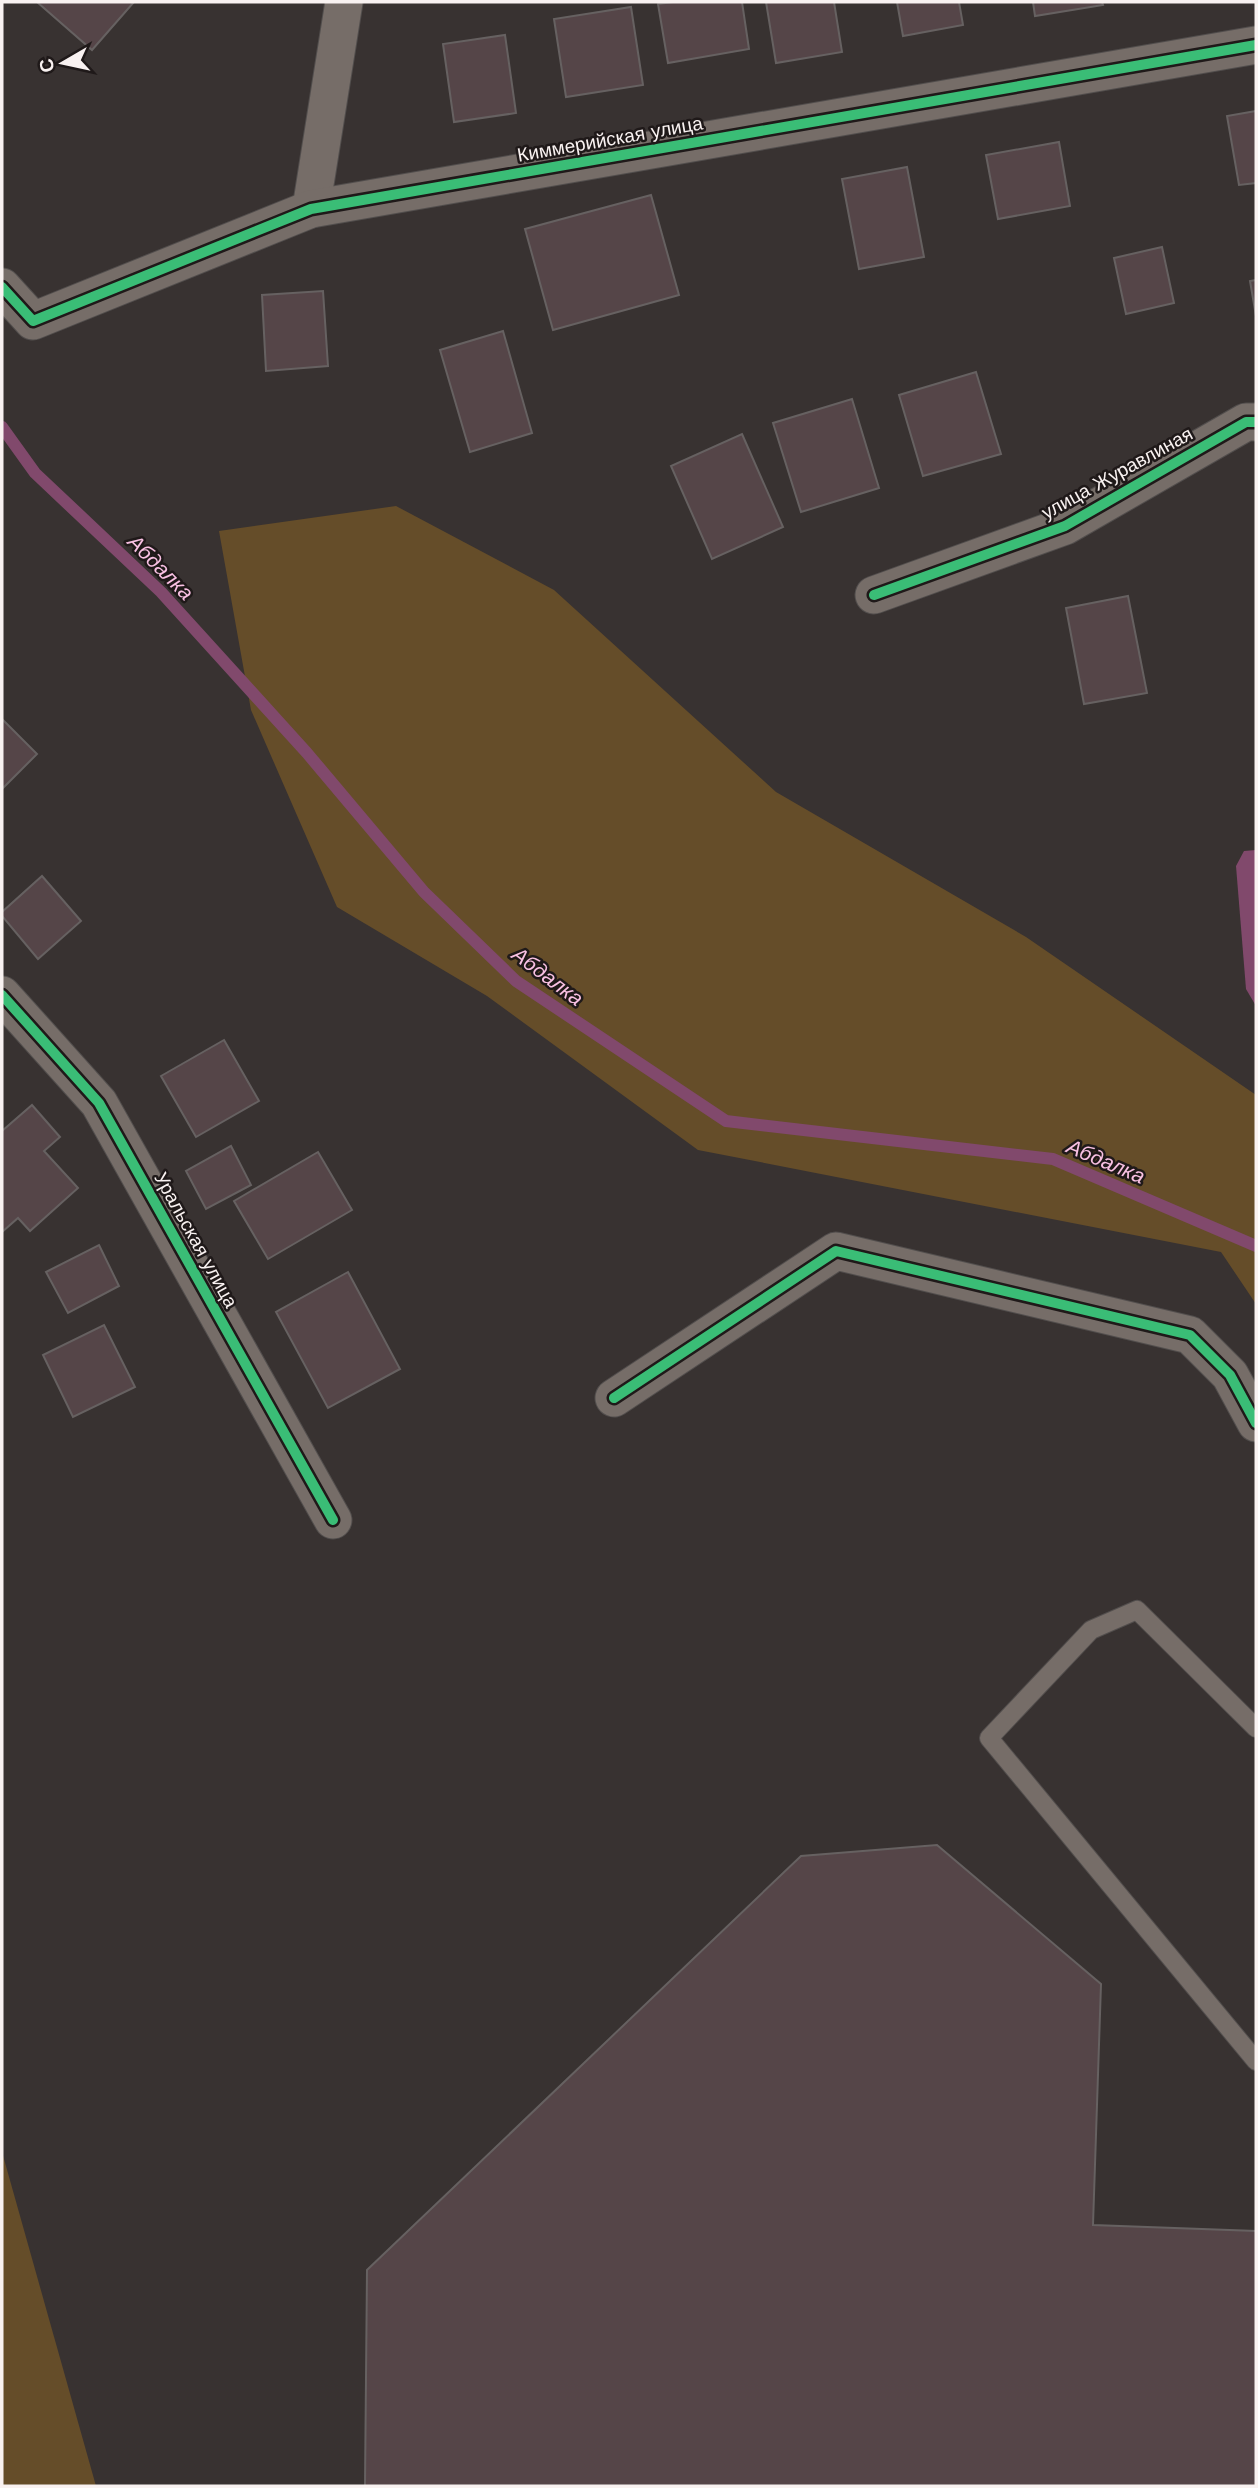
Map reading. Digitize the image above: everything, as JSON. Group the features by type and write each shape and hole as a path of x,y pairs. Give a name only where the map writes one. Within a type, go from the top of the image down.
{"street":[{"path":"311,209 344,2"},
{"name":"Киммерийская улица","path":"2,287 33,321 311,209 1256,45"},
{"name":"улица Журавлиная","path":"874,595 1065,526 1246,422 1256,422"},
{"name":"Уральская улица","path":"2,995 99,1103 333,1520"},
{"path":"614,1398 836,1251 1190,1335 1230,1375 1256,1423"}],"lane":[{"path":"1256,1728 1137,1610 1091,1630 989,1738 1256,2061"}],"shaded area":[{"path":"396,506 554,590 776,792 1026,937 1256,1095 1256,1304 1221,1252 698,1150 487,996 337,907 251,710 219,531"},
{"path":"1256,850 1256,1006 1246,989 1236,866 1244,851"},
{"path":"2,2152 96,2486 2,2486"}],"building":[{"path":"37,2 134,2 92,50"},
{"path":"742,2 749,49 668,63 658,4"},
{"path":"766,2 834,2 842,52 776,63"},
{"path":"897,2 959,2 963,25 903,36"},
{"path":"1033,2 1102,2 1103,5 1035,16"},
{"path":"631,7 643,85 566,97 554,19"},
{"path":"505,35 516,113 454,122 443,44"},
{"path":"1256,111 1256,183 1239,185 1227,116"},
{"path":"1059,142 1070,206 998,219 986,155"},
{"path":"907,167 924,257 859,269 842,179"},
{"path":"651,195 679,295 553,330 525,229"},
{"path":"1162,247 1174,303 1126,314 1114,258"},
{"path":"1256,280 1256,316 1250,281"},
{"path":"323,291 328,366 266,371 262,295"},
{"path":"503,331 532,433 470,452 440,350"},
{"path":"976,372 1001,454 923,476 899,395"},
{"path":"852,399 879,488 801,512 773,423"},
{"path":"742,434 783,527 712,559 671,466"},
{"path":"1128,596 1147,693 1084,704 1066,608"},
{"path":"2,719 37,754 2,789"},
{"path":"42,876 81,921 38,959 2,916 2,912"},
{"path":"224,1040 259,1101 196,1137 161,1076"},
{"path":"32,1105 60,1137 44,1151 78,1188 30,1231 18,1218 2,1232 2,1131"},
{"path":"231,1146 251,1185 206,1209 186,1171"},
{"path":"318,1152 352,1210 268,1259 234,1201"},
{"path":"99,1245 119,1286 68,1313 46,1272"},
{"path":"348,1272 400,1369 328,1408 276,1312"},
{"path":"104,1325 135,1387 73,1417 43,1355"},
{"path":"937,1845 1101,1984 1093,2225 1256,2231 1256,2486 365,2486 367,2270 801,1856"}],"waterway":[{"name":"Абдалка","path":"2,427 35,473 161,592 307,753 424,892 516,981 726,1121 1053,1159 1256,1246"}],"cycle path":[{"path":"2,287 33,321 311,209 1256,45"},
{"path":"874,595 1065,526 1246,422 1256,422"},
{"path":"2,995 99,1103 333,1520"},
{"path":"614,1398 836,1251 1190,1335 1230,1375 1256,1423"}]}
